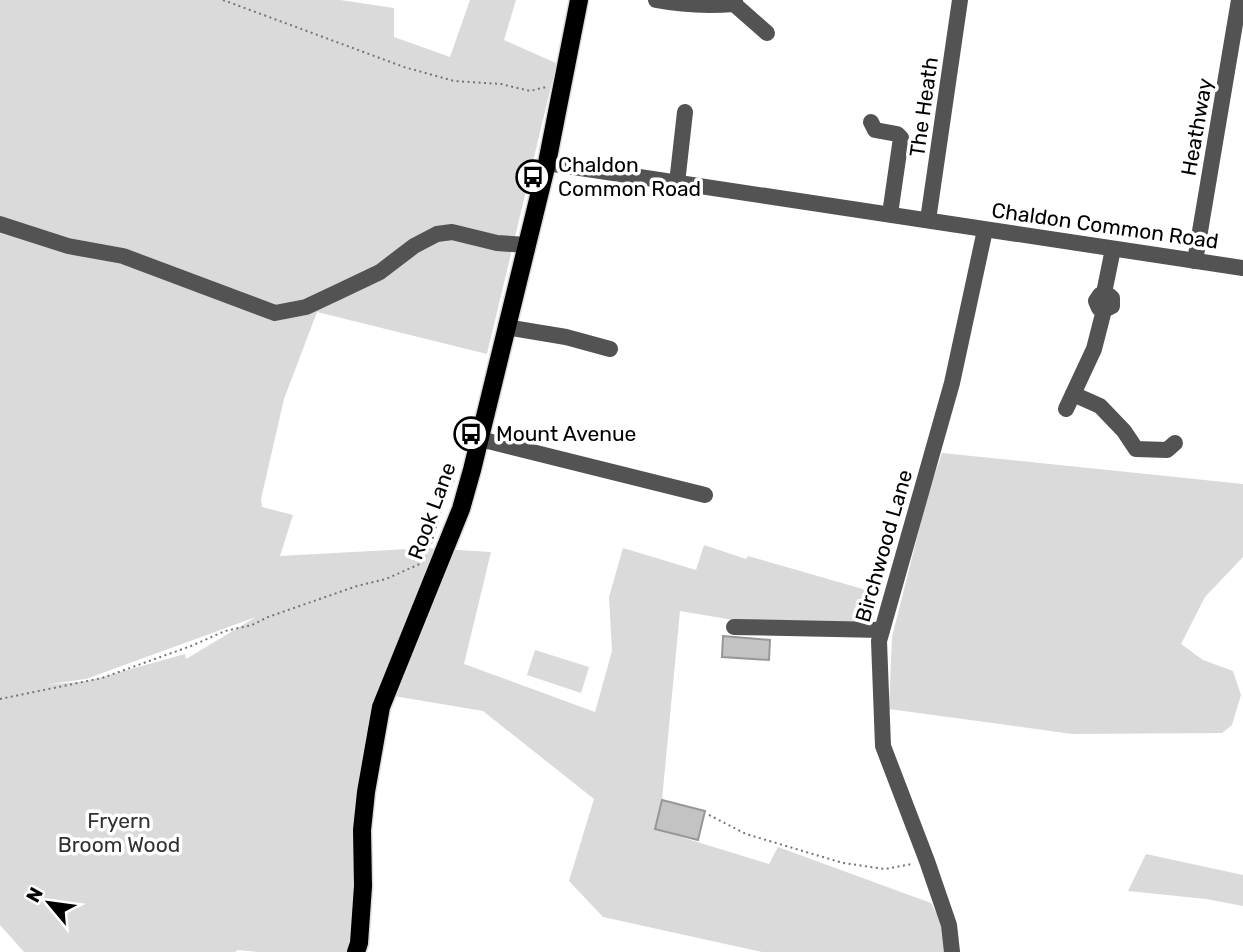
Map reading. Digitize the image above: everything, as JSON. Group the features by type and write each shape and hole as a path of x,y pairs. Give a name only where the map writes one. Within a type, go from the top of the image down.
{"main road":[{"name":"Rook Lane","path":"356,952 363,886 362,830 381,707 461,509 547,163 579,0"}],"street":[{"path":"656,0 681,5 709,6 734,2 768,33"},
{"name":"The Heath","path":"928,220 960,0"},
{"name":"Heathway","path":"1195,261 1239,0"},
{"path":"677,183 685,112"},
{"path":"871,122 875,130 897,134 901,138 890,214"},
{"name":"Chaldon Common Road","path":"547,163 1243,268"},
{"path":"0,224 68,246 123,256 275,313 306,307 380,272 414,246 438,234 452,232 498,243 527,245"},
{"name":"Birchwood Lane","path":"952,952 949,925 883,746 879,641 952,383 985,230"},
{"path":"1113,249 1094,349 1069,402 1100,406 1118,424 1136,449 1167,450 1174,443"},
{"path":"506,327 566,337 610,349"},
{"path":"480,439 705,495"},
{"path":"734,627 882,630"}],"path":[{"path":"223,0 404,67 454,81 501,84 530,91 549,87 561,90"},
{"path":"0,699 102,678 225,631 252,625 268,617 413,568 422,563 429,550 440,510 453,480 459,473 471,470"},
{"path":"709,815 746,834 842,863 885,869 927,861"}],"green space":[{"name":"Fryern Broom Wood","path":"0,0 340,0 394,8 394,37 450,57 470,0 516,0 504,40 558,64 487,354 317,312 284,399 261,499 262,507 293,515 280,556 426,548 491,552 464,664 595,712 612,651 609,597 623,548 696,570 704,545 746,559 748,556 873,592 868,631 780,628 680,611 662,800 655,829 769,864 778,847 931,903 958,952 762,952 603,917 569,881 594,799 483,711 376,693 350,952 24,952 0,925","holes":["256,617 186,659 185,654 88,681 44,685 86,679"]},
{"path":"942,453 1243,484 1243,557 1205,597 1181,644 1203,660 1233,671 1241,695 1232,725 1222,733 1072,734 889,709 892,637 928,494"},
{"path":"535,650 589,667 581,693 527,675"},
{"path":"1146,854 1243,875 1243,906 1206,899 1128,891"}],"building":[{"path":"723,636 770,640 769,660 722,657"},
{"path":"662,800 705,811 698,840 655,829"}],"place":[{"name":"Chaldon Common Road","path":"533,177"},
{"name":"Mount Avenue","path":"471,434"}]}
